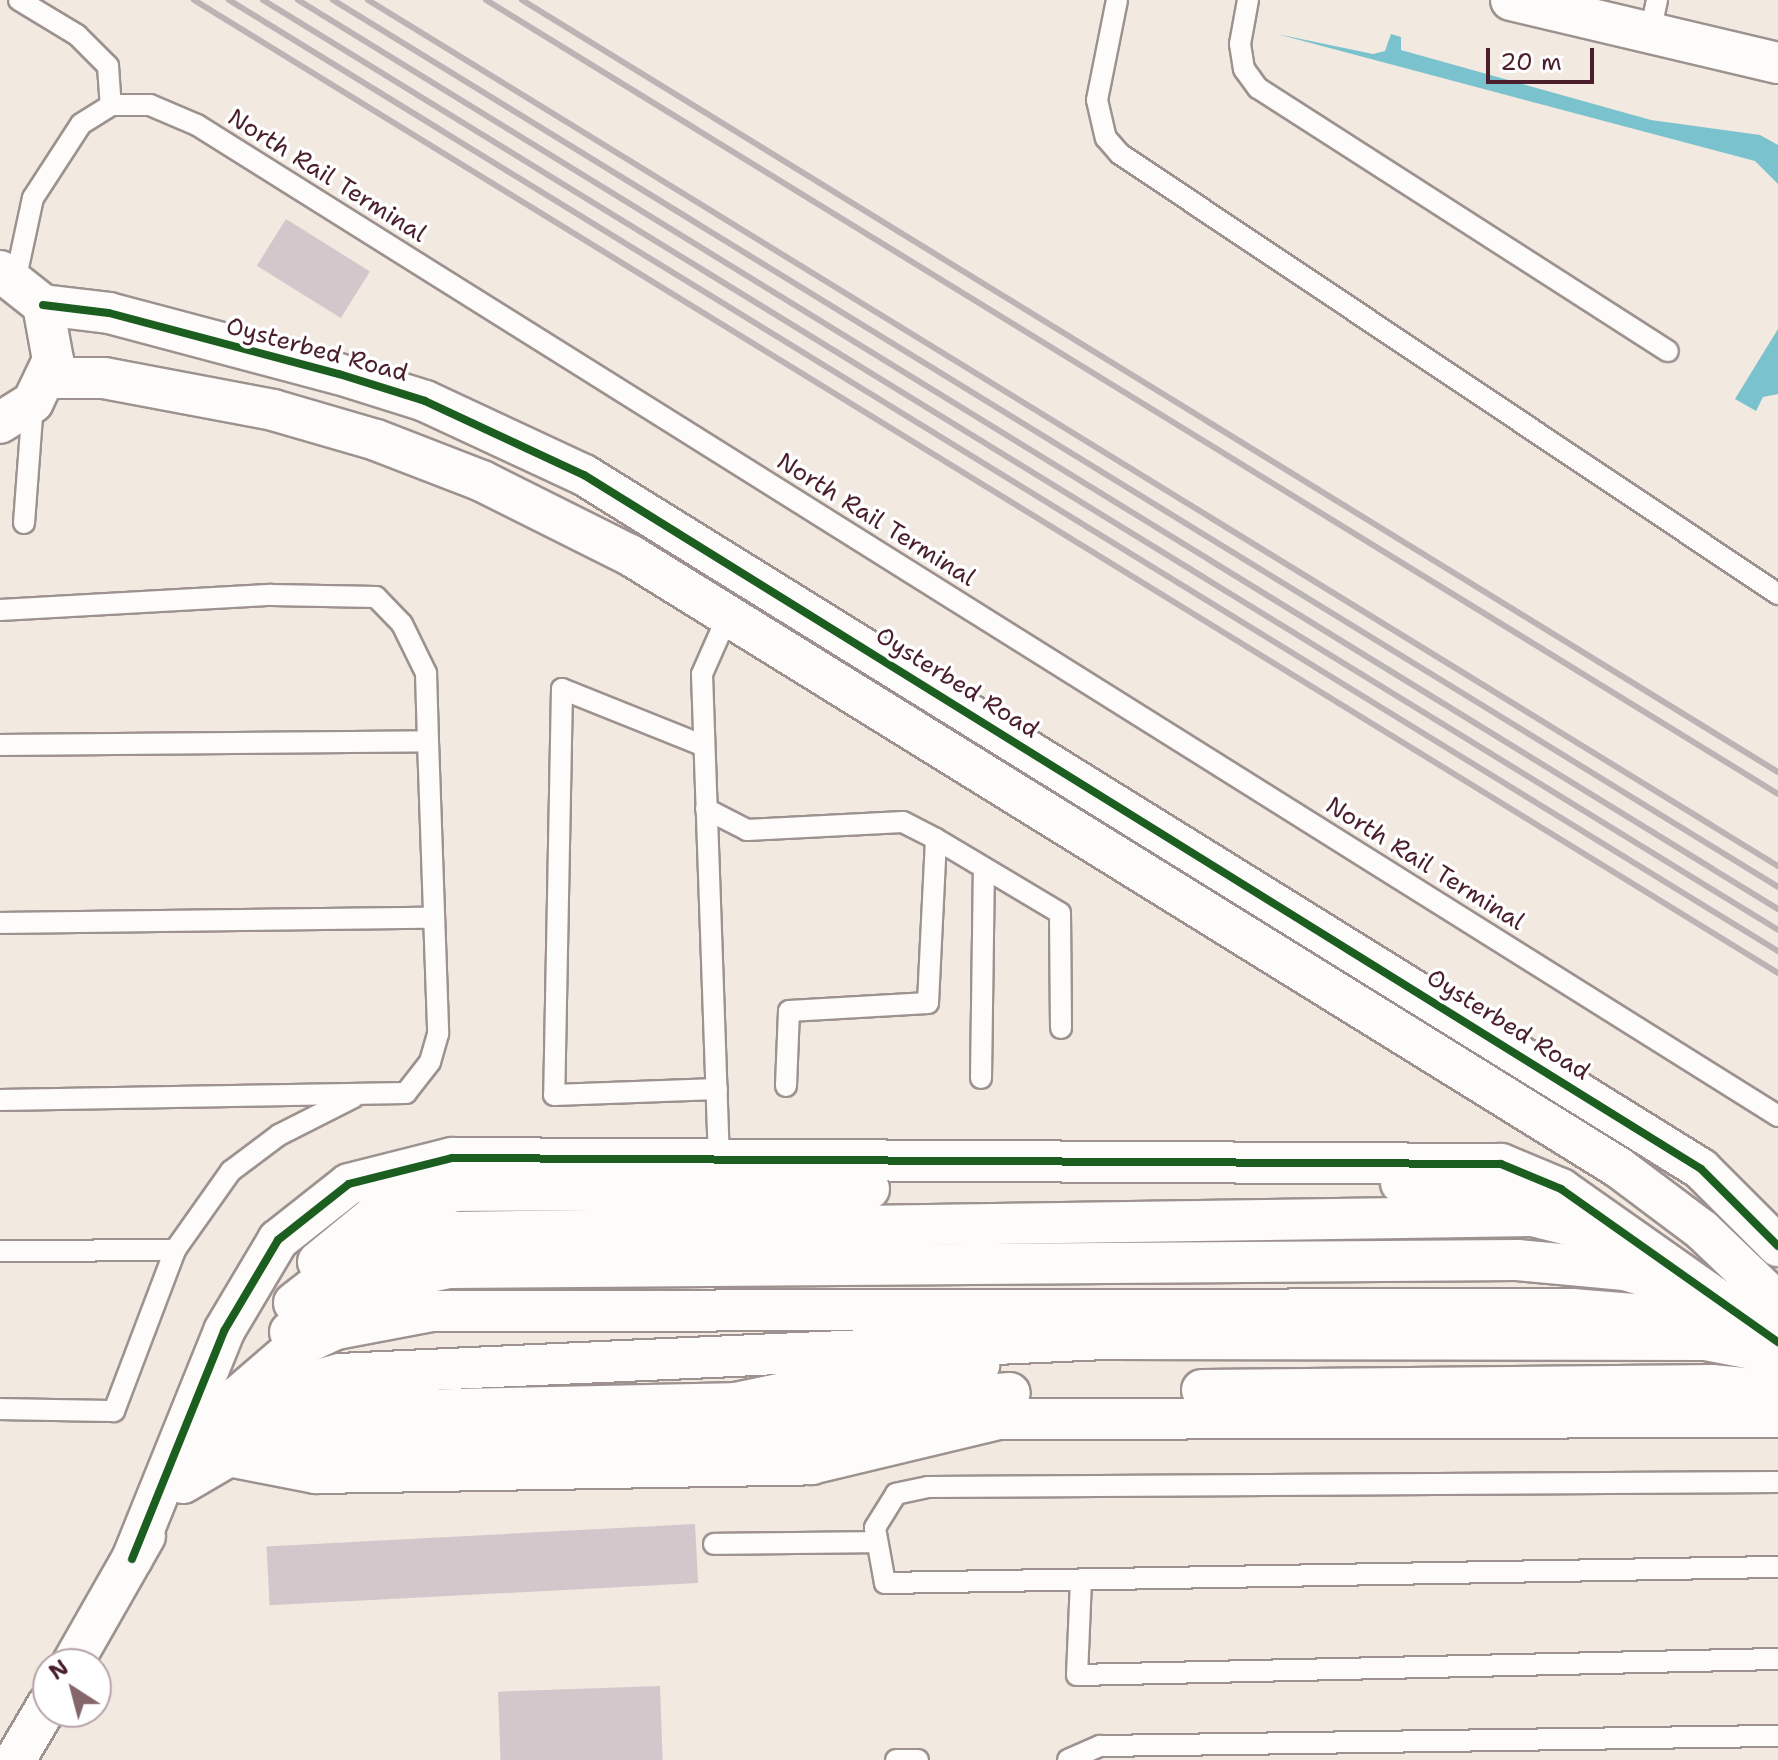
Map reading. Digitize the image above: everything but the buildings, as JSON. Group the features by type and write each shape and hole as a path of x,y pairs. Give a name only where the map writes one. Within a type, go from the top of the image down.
{"street":[{"path":"1511,0 1654,16 1778,63"},
{"path":"20,285 53,332 27,401"},
{"name":"Oysterbed Road","path":"20,285 109,313 339,374 425,401 584,475 1701,1169 1778,1246"},
{"path":"27,401 104,378 257,407 376,440 482,481 728,615 1618,1167 1702,1230 1778,1303"},
{"path":"132,1559 237,1305 278,1240 314,1206 393,1168 452,1158 719,1161 1450,1158 1501,1164 1561,1189 1778,1342"},
{"path":"81,1648 271,1326 348,1261 395,1242 453,1232 1518,1216 1587,1225 1656,1255"},
{"path":"224,1403 261,1358 332,1302 413,1271 449,1268 1558,1261 1625,1270 1717,1301"},
{"path":"175,1486 245,1389 293,1349 336,1329 431,1311 1573,1309 1664,1312 1732,1324 1778,1342"},
{"path":"175,1486 237,1411 272,1392 340,1374 1105,1339 1706,1340 1778,1354"},
{"path":"175,1486 210,1444 269,1410 735,1403 957,1365 1676,1360 1778,1372"},
{"path":"175,1486 219,1449 257,1438 772,1432 862,1410 996,1394 1562,1385 1778,1391"},
{"path":"175,1486 229,1456 316,1473 797,1465 998,1419 1778,1417"},
{"path":"14,1753 32,1727"}],"lane":[{"path":"19,0 77,35 108,66 111,105 81,124 50,162 33,198 20,285"},
{"path":"1117,0 1097,100 1106,138 1120,154 1778,594"},
{"path":"1248,0 1240,44 1244,69 1258,88 1668,351"},
{"name":"North Rail Terminal","path":"111,105 150,105 197,125 1778,1116"},
{"path":"24,523 27,401"},
{"path":"0,610 272,595 376,597 402,624 426,673 438,1034 430,1062 406,1093 0,1100"},
{"path":"719,1161 702,674 728,615"},
{"path":"704,746 562,689 554,1095 717,1089"},
{"path":"0,745 428,741"},
{"path":"706,809 747,830 903,822 1060,913 1061,1028"},
{"path":"786,1086 789,1011 928,1003 936,839"},
{"path":"981,1078 984,868"},
{"path":"0,923 434,918"},
{"path":"0,1409 114,1411 175,1250 231,1171 279,1135 362,1093"},
{"path":"0,1251 175,1250"},
{"path":"1778,1482 928,1487 896,1494 875,1528 885,1583 1778,1567"},
{"path":"714,1544 876,1542"},
{"path":"1081,1580 1077,1675 1778,1659"},
{"path":"1068,1760 1100,1746 1778,1736"},
{"path":"896,1760 918,1760"}],"water":[{"path":"1277,34 1373,54 1385,51 1391,34 1401,37 1401,50 1651,120 1760,135 1778,145 1778,184 1755,161"},
{"path":"1778,329 1778,394 1763,397 1756,411 1735,399"}],"railway":[{"path":"194,0 1778,973"},
{"path":"229,0 1778,951"},
{"path":"263,0 1778,930"},
{"path":"298,0 1778,909"},
{"path":"333,0 1778,887"},
{"path":"368,0 1778,866"},
{"path":"486,0 1778,794"},
{"path":"522,0 1778,772"}],"cycle path":[{"path":"43,305 109,313 339,374 425,401 584,475 1701,1169 1778,1246"},
{"path":"132,1559 224,1331 278,1240 349,1184 452,1158 1501,1164 1561,1189 1778,1342"}]}
